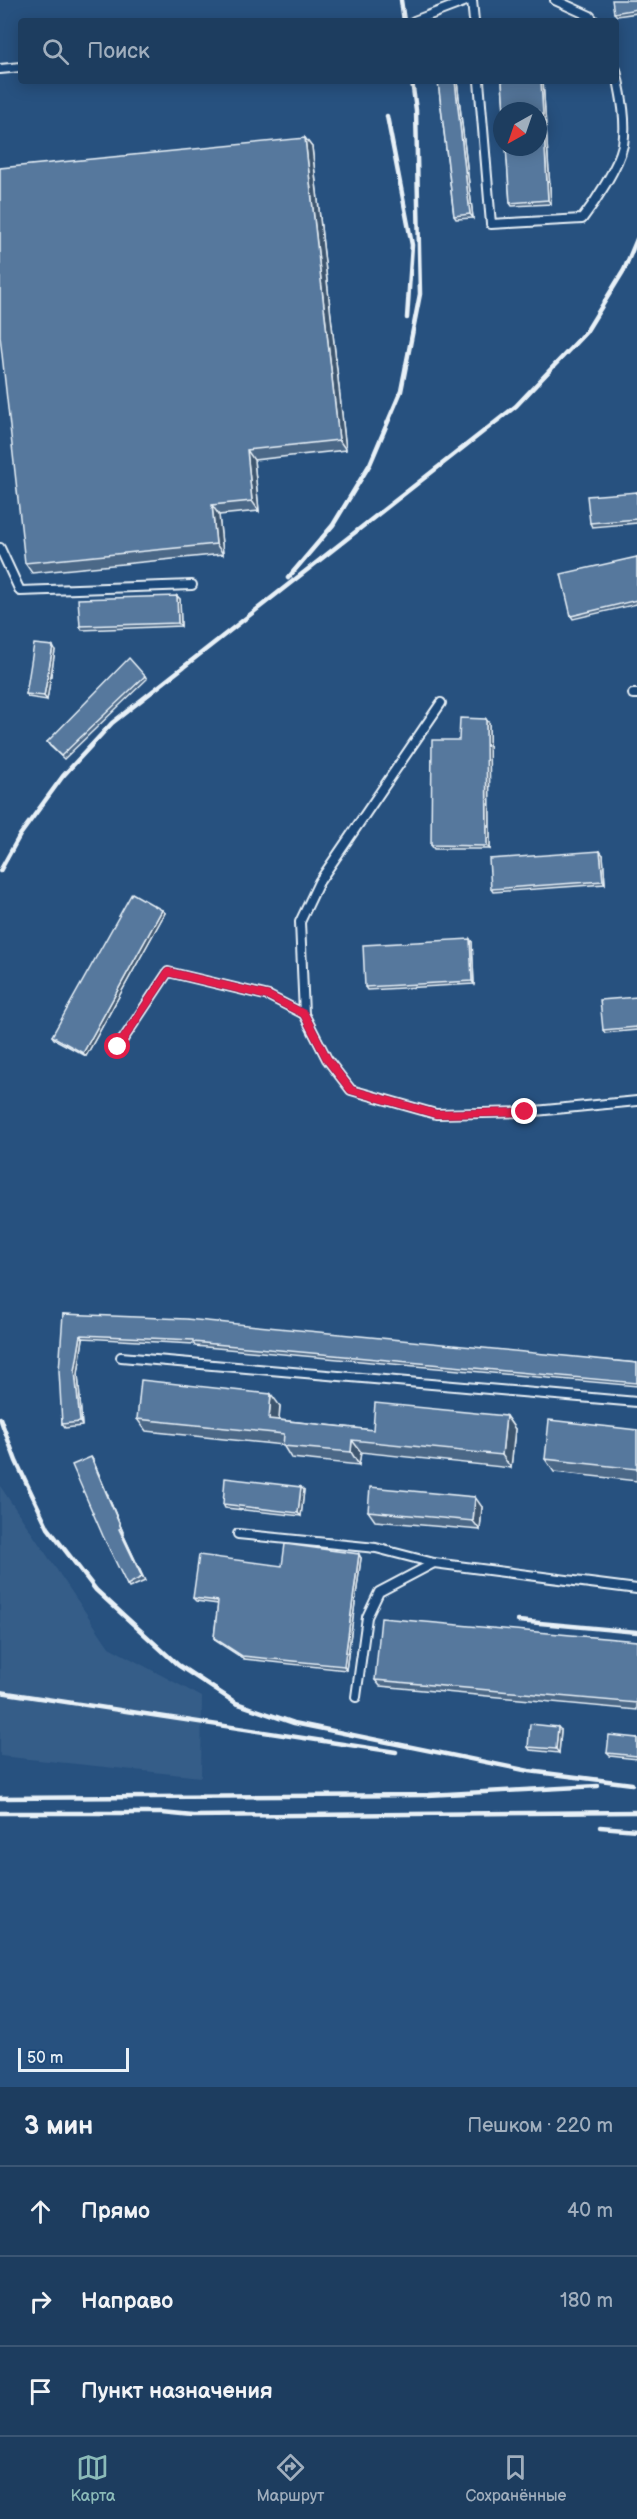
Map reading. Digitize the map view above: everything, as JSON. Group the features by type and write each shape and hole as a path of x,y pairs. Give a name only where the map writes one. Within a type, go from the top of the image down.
{"lane":[{"path":"422,18 470,0 473,18"},
{"path":"555,0 592,18"},
{"path":"0,69 18,67"},
{"path":"479,84 490,224 582,219 608,180 623,145 623,107 619,84"},
{"path":"0,548 20,591 192,585"},
{"path":"441,703 319,882 300,922 304,1014 327,1059 351,1090 436,1114 525,1112 637,1101"},
{"path":"118,1047 168,972 269,996 304,1014"},
{"path":"121,1357 637,1402"},
{"path":"238,1534 376,1548 434,1563 637,1589"},
{"path":"356,1696 367,1617 379,1592 434,1563"}],"shaded area":[{"path":"0,1486 109,1647 202,1697 201,1777 0,1756"}],"building":[{"path":"612,0 637,0 637,9 614,13"},
{"path":"438,84 455,84 470,214 454,216"},
{"path":"502,84 541,84 542,102 503,102"},
{"path":"305,138 339,440 247,450 252,501 212,505 216,544 25,563 0,336 0,168"},
{"path":"507,156 545,156 548,200 510,203"},
{"path":"637,492 637,519 590,523 587,496"},
{"path":"637,557 637,600 571,616 561,574"},
{"path":"177,596 178,623 80,626 78,599"},
{"path":"34,644 53,646 44,696 26,694"},
{"path":"129,658 145,676 61,756 47,742"},
{"path":"460,718 486,719 487,846 431,845 432,740 459,740"},
{"path":"600,851 603,881 491,889 489,859"},
{"path":"132,893 162,910 83,1053 52,1036"},
{"path":"470,939 472,981 365,987 363,945"},
{"path":"637,997 637,1027 603,1030 600,1000"},
{"path":"63,1314 186,1319 637,1363 637,1383 193,1342 193,1340 81,1335 75,1371 80,1422 62,1424 59,1371"},
{"path":"141,1380 271,1394 269,1419 373,1430 375,1403 506,1416 502,1455 352,1440 351,1452 283,1446 284,1434 137,1419"},
{"path":"549,1420 637,1430 637,1469 545,1459"},
{"path":"91,1457 121,1528 119,1529 142,1577 127,1585 72,1465"},
{"path":"225,1478 301,1487 298,1513 223,1504"},
{"path":"370,1487 475,1497 473,1521 368,1511"},
{"path":"285,1544 359,1554 344,1666 242,1656 214,1638 218,1601 193,1598 199,1555 282,1566"},
{"path":"381,1618 637,1641 637,1703 375,1680"},
{"path":"530,1724 558,1727 556,1749 528,1747"},
{"path":"609,1735 637,1738 637,1756 607,1753"}],"railway":[{"path":"401,0 404,18"},
{"path":"288,578 333,525 370,464 401,391 420,294 416,110 412,84"},
{"path":"387,116 412,245 407,318"},
{"path":"0,871 20,835 63,776 112,723 516,406 586,332 624,270 637,239"},
{"path":"0,1418 16,1461 48,1528 96,1590 178,1665 236,1703 294,1723 529,1771 632,1784"},
{"path":"518,1621 637,1632"},
{"path":"0,1692 396,1752"},
{"path":"0,1798 428,1795 598,1786"},
{"path":"0,1813 162,1813 193,1816 637,1812"},
{"path":"600,1827 637,1830"}],"route":[{"path":"118,1047 168,972 269,996 304,1014 327,1059 351,1090 436,1114 525,1112"}]}
